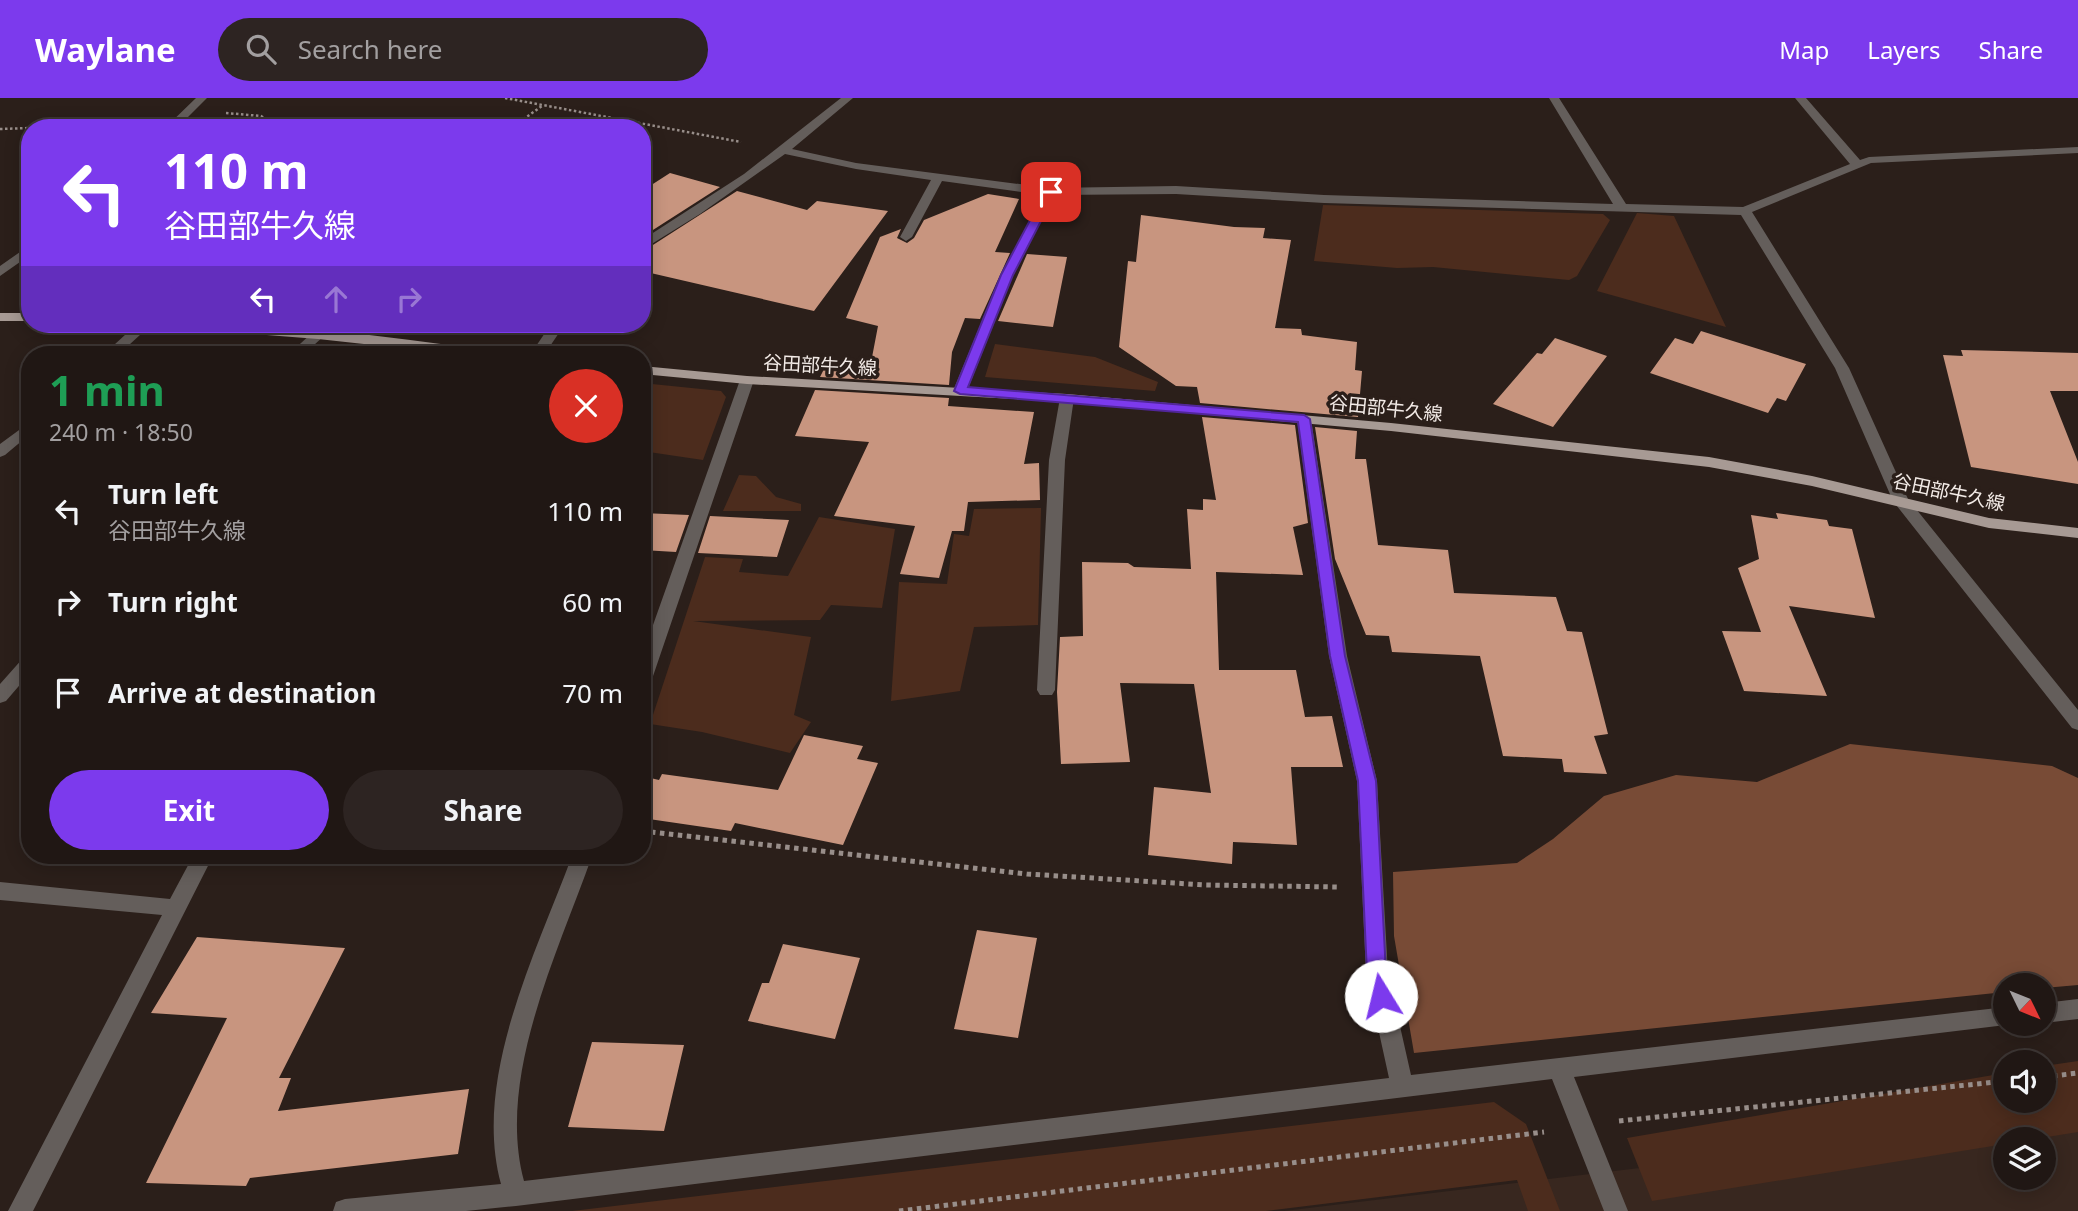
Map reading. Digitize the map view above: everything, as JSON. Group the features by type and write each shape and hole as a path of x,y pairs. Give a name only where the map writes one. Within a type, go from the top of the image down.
{"main road":[{"path":"0,317 21,317"},
{"path":"295,333 418,346"},
{"name":"谷田部牛久線","path":"651,371 747,380 1067,398 1304,419 1709,462 1812,481 1989,523 2078,533"}],"street":[{"path":"180,119 202,98"},
{"path":"651,241 694,215 786,151 848,98"},
{"path":"1554,98 1622,208"},
{"path":"1800,98 1857,164"},
{"path":"786,151 856,166 1051,192 1176,190 1324,199 1745,212 1869,160 2078,150"},
{"path":"906,237 938,177"},
{"path":"960,391 1007,275 1051,192"},
{"path":"1745,212 1842,369 1900,501 2078,723"},
{"path":"0,272 21,255"},
{"path":"120,346 135,333"},
{"path":"305,346 318,335"},
{"path":"651,656 747,380"},
{"path":"1046,690 1057,460 1067,398"},
{"path":"1304,419 1338,656 1367,781 1377,973 1402,1087"},
{"path":"0,452 21,434"},
{"path":"0,696 21,672"},
{"path":"20,1211 199,864"},
{"path":"516,1194 507,1160 504,1130 510,1078 522,1028 579,864"},
{"path":"0,891 174,908"},
{"path":"2056,1012 2078,1009"},
{"path":"345,1211 516,1194 1993,1018"},
{"path":"1559,1068 1616,1211"}],"path":[{"path":"505,98 616,119"},
{"path":"523,119 542,105"},
{"path":"183,116 214,113 261,116 266,119"},
{"path":"651,126 786,151"},
{"path":"0,129 21,128"},
{"path":"651,832 1027,874 1206,885 1373,888"},
{"path":"2056,1076 2078,1073"},
{"path":"1614,1122 1993,1083"},
{"path":"899,1211 1544,1132"}],"shaded area":[{"path":"1323,205 1603,214 1610,220 1577,276 1569,280 1433,267 1397,268 1314,261"},
{"path":"1637,213 1674,216 1726,327 1597,291"},
{"path":"995,344 1095,357 1158,382 1155,391 985,377"},
{"path":"651,384 721,391 726,397 703,460 651,452"},
{"path":"739,475 756,476 776,497 801,504 801,511 723,511"},
{"path":"1041,508 1038,625 974,627 960,691 891,701 899,582 947,584 954,534 969,536 974,509"},
{"path":"819,517 895,529 882,608 831,605 820,620 693,621 811,637 794,715 811,722 790,753 702,732 651,724 705,557 743,559 739,572 788,576"},
{"path":"1850,744 2052,766 2078,778 2078,985 2056,987 2056,973 1993,973 1993,993 1414,1053 1394,936 1393,872 1517,863 1553,839 1604,796 1676,775 1757,782"},
{"path":"2078,1061 2078,1132 2056,1136 2056,1127 1993,1127 1993,1146 1652,1201 1627,1138 1993,1075 1993,1113 2056,1113 2056,1064"},
{"path":"1494,1102 1526,1124 1560,1211 1528,1211 1517,1180 1266,1211 572,1211"},
{"path":"2078,1115 2078,1211 1284,1211"}],"building":[{"path":"670,173 720,187 651,231 651,185"},
{"path":"737,191 807,210 817,201 888,211 814,311 651,273 651,246"},
{"path":"988,194 1019,199 995,252 1010,253 980,319 965,318 952,352 949,385 820,377 825,367 869,373 878,326 846,318 880,237 901,229 897,238 907,243 914,238 924,220"},
{"path":"1141,215 1234,227 1265,228 1263,238 1291,240 1275,328 1301,329 1302,335 1357,342 1355,370 1362,371 1358,417 1200,403 1197,387 1176,386 1119,347 1128,261 1136,262"},
{"path":"1027,254 1067,257 1053,327 998,321"},
{"path":"1701,331 1806,364 1786,401 1777,398 1768,413 1650,373 1675,338 1693,344"},
{"path":"1555,338 1607,356 1553,427 1493,404 1537,353 1542,354"},
{"path":"1961,350 2078,353 2078,391 2050,391 2078,462 2078,484 1971,467 1943,355 1963,356"},
{"path":"815,390 949,398 948,406 1034,412 1024,464 1039,463 1040,500 968,502 964,531 952,531 939,578 900,574 915,526 834,516 869,442 795,436"},
{"path":"1202,417 1295,425 1308,523 1293,527 1303,575 1216,572 1219,670 1296,670 1305,717 1332,716 1343,767 1291,767 1297,845 1233,842 1232,864 1148,855 1154,787 1211,793 1194,684 1120,683 1130,762 1061,764 1057,692 1060,637 1083,636 1082,562 1191,569 1187,509 1203,510 1203,499 1216,500"},
{"path":"1315,427 1357,431 1355,459 1366,459 1378,545 1448,550 1454,593 1556,597 1567,631 1582,632 1608,734 1594,736 1607,774 1564,772 1562,759 1503,756 1480,656 1392,652 1389,636 1366,635 1335,559"},
{"path":"651,513 689,515 676,552 651,551"},
{"path":"1776,513 1827,520 1829,526 1852,529 1875,618 1789,606 1827,696 1744,691 1722,631 1761,632 1738,568 1759,559 1751,515 1778,519"},
{"path":"710,516 789,520 777,557 698,553"},
{"path":"804,735 863,746 857,759 878,763 843,845 735,823 731,831 651,819 651,778 659,780 662,774 778,790"},
{"path":"977,930 1037,938 1018,1038 954,1029"},
{"path":"197,937 345,948 279,1078 291,1078 278,1111 469,1089 458,1154 250,1178 246,1186 146,1183 227,1018 151,1013"},
{"path":"783,944 860,958 835,1039 748,1021 762,983 769,983"},
{"path":"592,1042 684,1045 664,1131 568,1127"}],"route":[{"path":"1051,192 1007,275 960,391 1304,419 1338,656 1367,781 1377,973 1381,996"}]}
